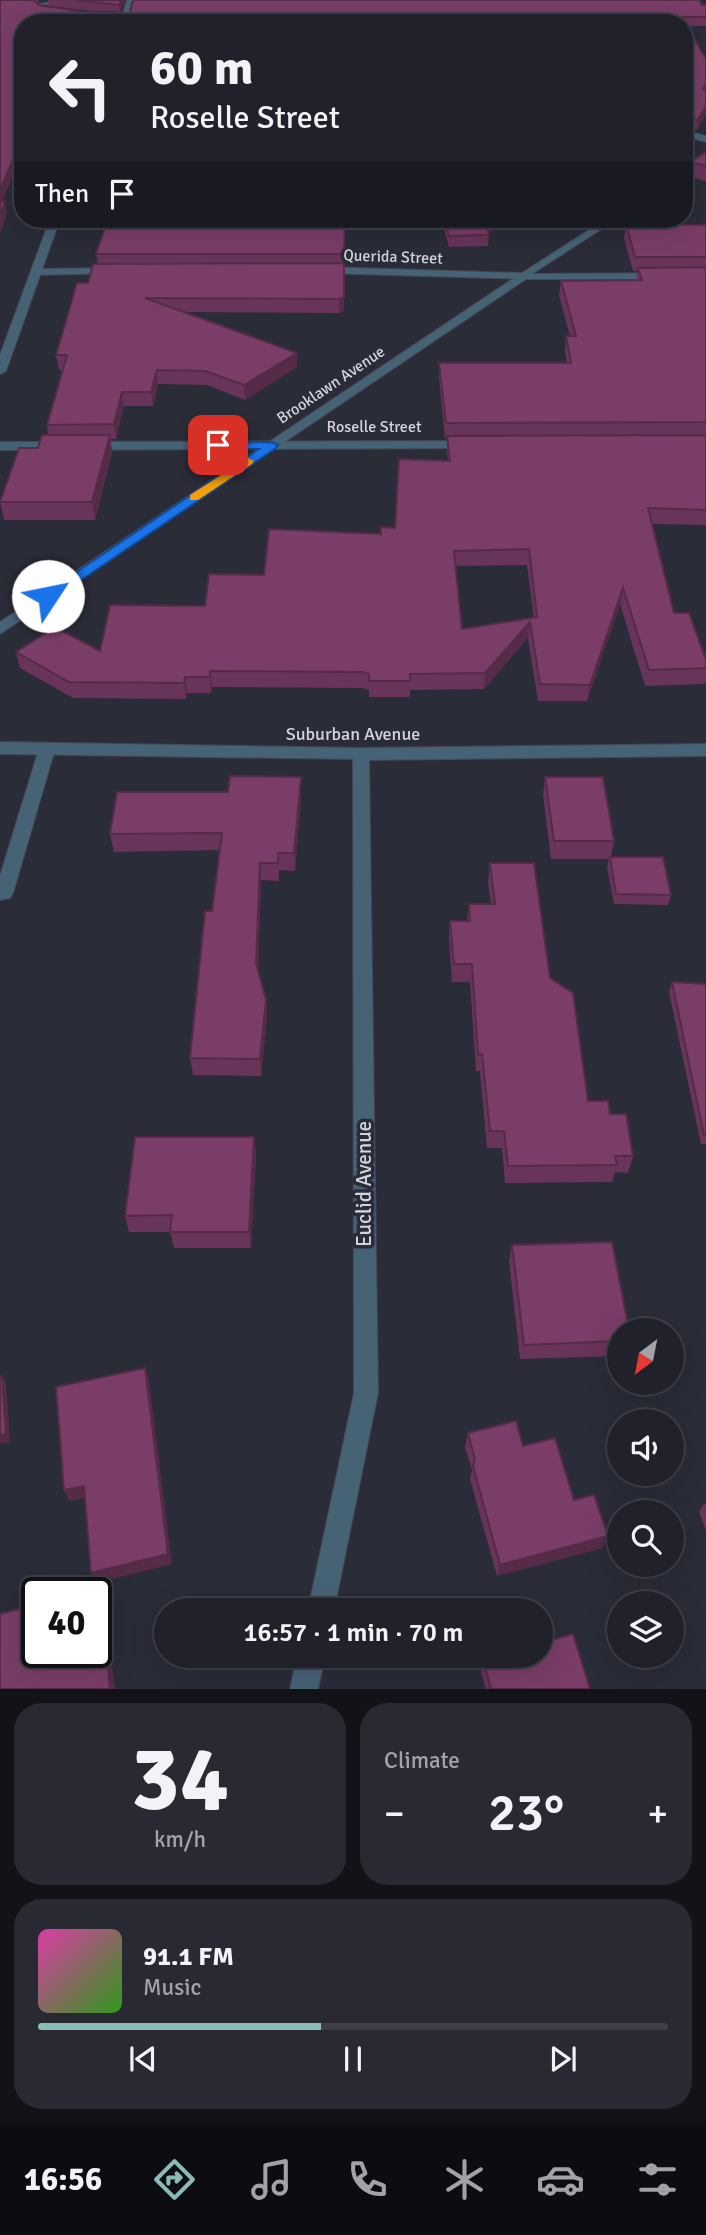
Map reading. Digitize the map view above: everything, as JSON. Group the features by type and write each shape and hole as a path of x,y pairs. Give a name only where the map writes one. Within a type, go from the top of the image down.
{"street":[{"path":"55,4 44,2 41,10 62,13"},
{"path":"118,6 130,3"},
{"path":"0,371 52,228"},
{"name":"Brooklawn Avenue","path":"0,628 598,228"},
{"name":"Querida Street","path":"306,270 524,276 706,276"},
{"path":"36,272 131,271"},
{"name":"Roselle Street","path":"0,446 489,444"},
{"name":"Suburban Avenue","path":"0,748 361,754 706,750"},
{"path":"0,893 4,893 47,749"},
{"name":"Euclid Avenue","path":"324,1598 366,1394 361,754"},
{"path":"304,1689 308,1668"}],"building":[{"path":"0,0 33,0 39,5 84,12 117,12 14,14 14,157 0,190"},
{"path":"76,0 121,0 119,5"},
{"path":"133,0 699,0 702,5 706,5 706,17 693,17 693,14 130,14"},
{"path":"693,36 706,59 706,83 703,89 706,90 706,106 698,120 693,119"},
{"path":"706,152 706,166 693,163"},
{"path":"0,201 5,201 0,215"},
{"path":"693,225 706,225 706,257 635,257 627,228 693,228"},
{"path":"105,228 345,228 344,254 96,254"},
{"path":"447,228 487,228 489,235 449,236"},
{"path":"344,263 344,297 339,299 145,298 297,353 244,385 205,371 157,370 151,392 122,392 114,424 47,425 67,355 56,355 77,283 88,283 93,264"},
{"path":"706,267 706,422 446,423 439,363 571,363 566,336 576,336 561,281 642,280 638,268"},
{"path":"42,435 110,435 92,502 0,502 19,448 38,448"},
{"path":"706,435 706,510 648,508 674,613 689,613 706,660 706,668 649,670 623,588 590,685 540,684 530,622 485,673 410,674 410,681 369,681 369,674 362,672 210,671 210,677 185,677 184,683 69,682 16,652 55,627 100,651 110,605 205,606 209,574 264,575 269,529 381,534 381,527 395,528 399,459 450,461 447,436","holes":["529,549 537,617 462,629 454,551"]},
{"path":"230,776 301,777 294,853 278,853 278,863 260,863 256,963 266,1000 260,1059 190,1058 205,911 212,911 222,833 110,834 117,792 228,792"},
{"path":"545,777 603,777 614,841 554,841"},
{"path":"610,857 663,857 671,895 616,894"},
{"path":"490,863 534,863 550,978 573,993 588,1101 608,1101 610,1114 626,1114 633,1156 615,1156 617,1165 508,1166 504,1131 490,1131 482,1054 478,1054 472,964 454,964 450,921 470,921 469,904 495,904"},
{"path":"672,982 706,984 706,1135 704,1135"},
{"path":"135,1137 254,1137 249,1232 170,1232 172,1215 125,1216"},
{"path":"612,1242 627,1318 607,1318 607,1342 524,1345 512,1245"},
{"path":"145,1368 168,1554 91,1573 84,1486 64,1490 56,1387"},
{"path":"2,1376 6,1434 0,1435 0,1377"},
{"path":"516,1421 523,1446 555,1438 574,1500 594,1495 607,1536 500,1565 473,1466 475,1459 468,1433"},
{"path":"21,1608 21,1668 108,1668 110,1689 0,1689 0,1614"},
{"path":"573,1634 590,1689 491,1689 485,1668 553,1668 553,1640"}],"slow traffic":[{"path":"194,498 248,461"}],"route":[{"path":"48,596 272,445 218,445"}]}
